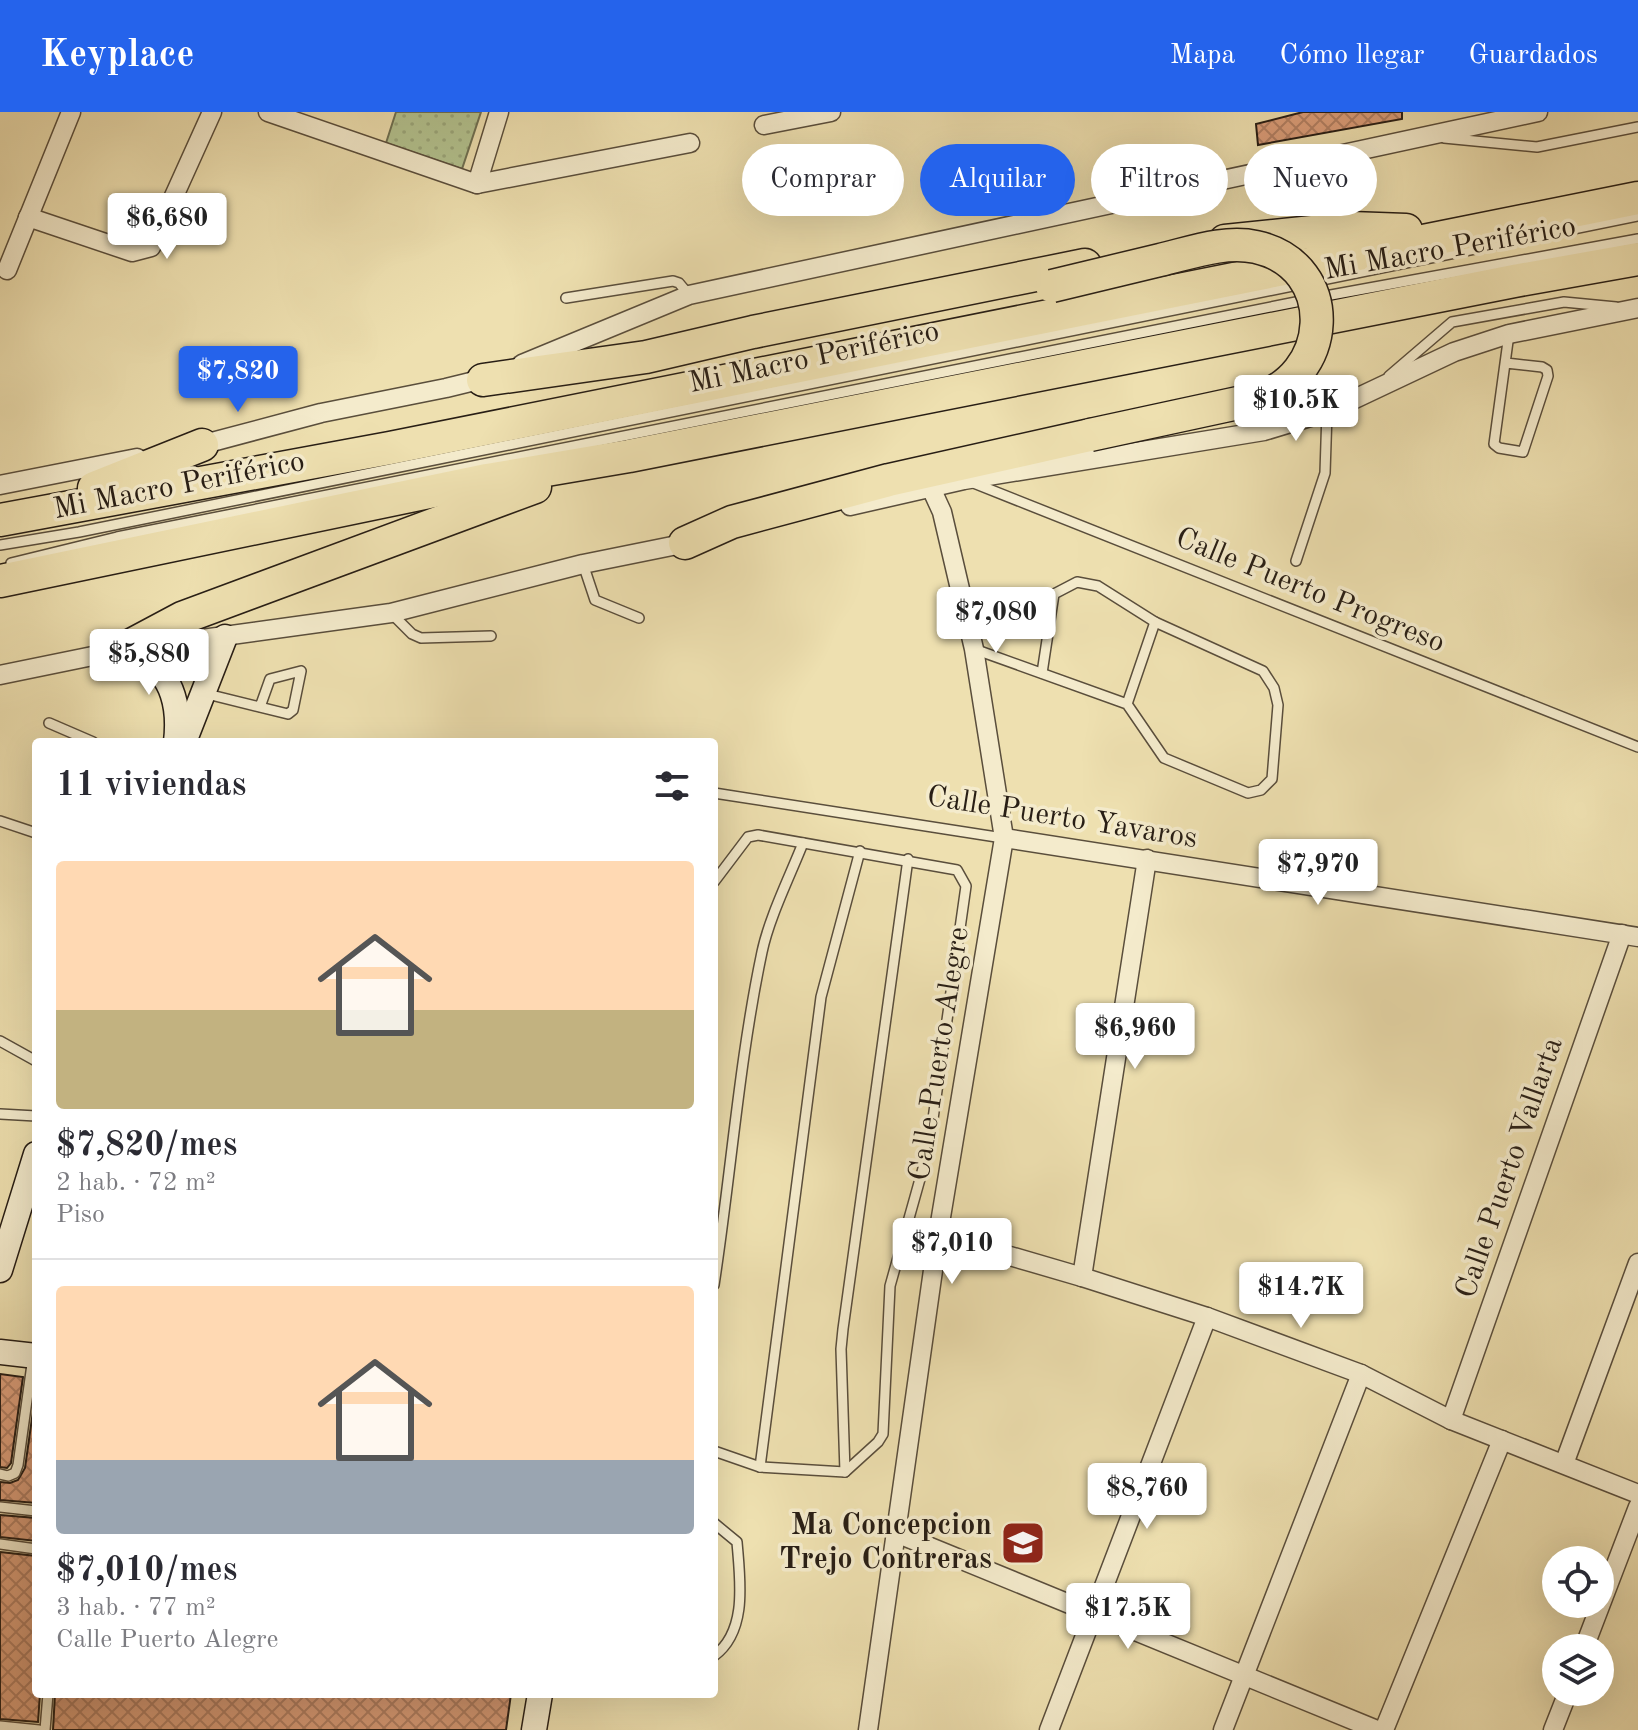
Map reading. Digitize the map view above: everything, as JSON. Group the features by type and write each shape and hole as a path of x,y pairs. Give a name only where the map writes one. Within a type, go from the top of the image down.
{"highway":[{"path":"15,517 390,448 1638,198"},
{"path":"483,380 646,357 753,332 1186,246 1351,228 1453,233"},
{"path":"646,357 739,355 1211,248 1248,245 1273,252 1303,278 1314,301 1317,327 1311,353 1297,375 1277,392 889,480 732,522 685,543"},
{"path":"0,581 472,483 629,456 1638,259"},
{"path":"655,395 739,355"},
{"path":"15,517 202,445"},
{"path":"122,650 182,618 346,559 484,504 629,456"}],"street":[{"path":"7,270 71,112"},
{"path":"28,217 132,252 151,247 212,112"},
{"path":"268,112 477,184 690,143"},
{"path":"477,184 499,112"},
{"path":"764,125 831,112"},
{"path":"0,485 202,445 321,413 483,380 689,295 1538,112"},
{"path":"488,149 497,166 516,176"},
{"path":"0,675 122,650 391,613 583,564 964,480 1264,431 1327,412 1454,352 1509,334 1637,308"},
{"name":"Calle Puerto Alegre","path":"868,1730 938,1235 1004,838 974,649 942,512 931,488"},
{"path":"186,738 225,637"},
{"path":"122,650 143,657 167,678 178,714 176,738"},
{"name":"Calle Puerto Yavaros","path":"1004,838 1630,936"},
{"path":"1082,1277 1147,859"},
{"name":"Calle Puerto Vallarta","path":"1451,1420 1630,936"},
{"path":"0,1270 32,1167"},
{"path":"938,1235 1207,1317 1361,1374 1451,1420 1638,1494"},
{"path":"1564,1464 1638,1263"},
{"path":"1049,1730 1207,1317"},
{"path":"0,1352 32,1356"},
{"path":"1223,1730 1361,1374"},
{"path":"1384,1730 1502,1440"},
{"path":"1589,1634 1638,1507"},
{"path":"896,1533 1377,1730"},
{"path":"534,1730 539,1698"},
{"path":"1553,1730 1562,1706"}],"lane":[{"path":"1426,136 1537,147 1638,127"},
{"name":"Mi Macro Periférico","path":"0,545 79,532 1638,216"},
{"name":"Mi Macro Periférico","path":"0,565 133,534 1410,279 1638,239"},
{"path":"566,298 673,281 679,283 689,295"},
{"path":"1374,388 1452,322 1564,302 1637,308"},
{"path":"1506,363 1547,370 1548,376 1523,452 1499,448 1494,444 1509,334"},
{"path":"1296,561 1325,473 1327,412"},
{"name":"Calle Puerto Progreso","path":"964,480 1638,747"},
{"path":"583,564 595,600 639,618"},
{"path":"974,649 1127,704 1164,758 1248,793 1261,790 1272,779 1278,705 1274,688 1263,671 1155,622 1098,586 1077,582 1054,594 1042,673"},
{"path":"391,613 412,634 421,638 491,636"},
{"path":"1127,704 1155,622"},
{"path":"203,693 260,707 292,713 301,671 270,679 260,707"},
{"path":"49,723 84,738"},
{"name":"Calle Puerto Yavaros","path":"718,794 1004,838"},
{"path":"0,821 32,832"},
{"path":"718,877 748,837 758,835 957,870 966,886 929,1147 890,1286 883,1434 845,1472 760,1467 718,1452"},
{"path":"718,1260 738,1104 763,949 803,843"},
{"path":"760,1467 821,997 860,851"},
{"path":"845,1472 843,1329 908,859"},
{"path":"0,1041 32,1059"},
{"path":"0,1114 32,1116"},
{"path":"0,1474 8,1476 15,1473 18,1465 32,1370"},
{"path":"0,1507 32,1511"},
{"path":"718,1526 737,1542 741,1598 728,1646 718,1653"},
{"path":"0,1544 32,1548"},
{"path":"45,1730 48,1698"},
{"path":"0,1726 39,1730"}],"green space":[{"path":"396,112 481,112 462,169 386,143"}],"building":[{"path":"1303,112 1402,112 1402,119 1264,144 1258,144 1256,124"},
{"path":"0,1374 23,1377 11,1463 7,1468 0,1467"},
{"path":"32,1418 32,1503 0,1500 0,1482 18,1480 25,1468"},
{"path":"0,1515 32,1518 32,1541 0,1537"},
{"path":"0,1552 32,1556 32,1698 40,1698 38,1722 0,1719"},
{"path":"55,1698 510,1698 506,1730 53,1730"}],"place":[{"name":"Ma Concepcion Trejo Contreras","path":"1023,1543"}]}
